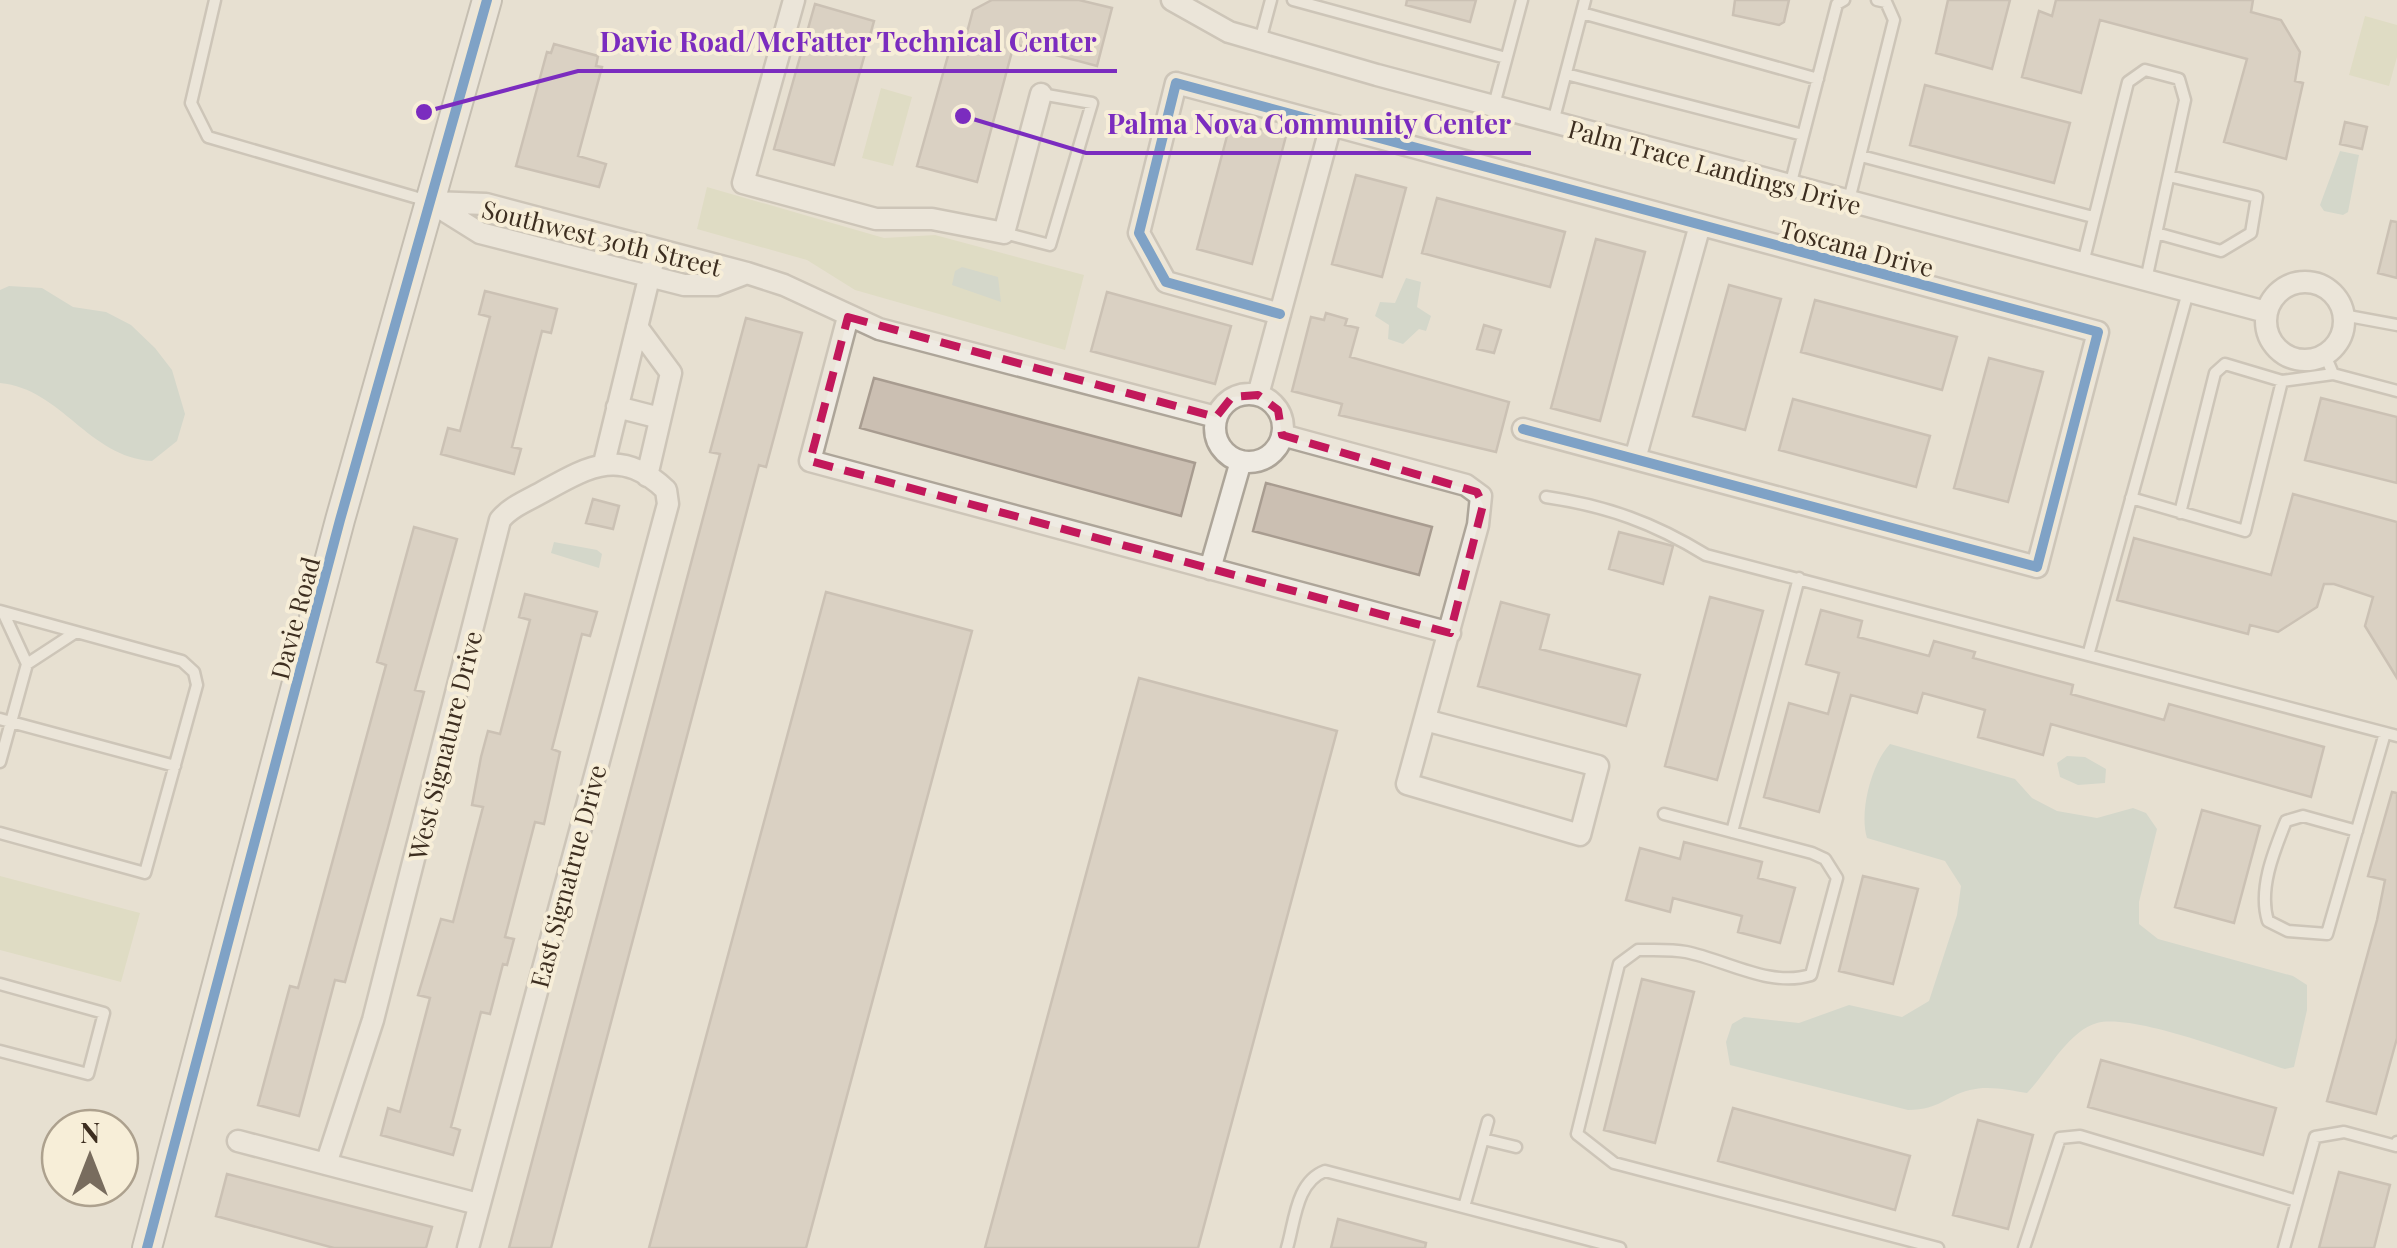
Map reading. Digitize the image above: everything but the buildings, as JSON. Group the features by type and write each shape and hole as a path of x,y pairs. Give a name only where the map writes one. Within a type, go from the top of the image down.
{"main road":[{"name":"Davie Road","path":"147,1248 335,540 487,0"}],"street":[{"path":"794,0 743,183 876,219 932,219 1004,233 1041,94"},
{"name":"Palm Trace Landings Drive","path":"1172,0 1204,8 1230,32 1552,123 2266,312"},
{"name":"Toscana Drive","path":"1280,314 1166,282 1142,244 1141,215 1176,83 2098,332 2037,567 1523,428"},
{"path":"1258,395 1330,125"},
{"name":"Southwest 30th Street","path":"431,202 486,204 747,274 784,285 848,317 1216,417"},
{"name":"Southwest 30th Street","path":"431,202 480,233 650,276 702,287 747,274"},
{"path":"1635,459 1700,225"},
{"path":"637,327 671,373 648,476 604,463 617,408 656,250"},
{"path":"2306,282 2331,292 2344,315 2329,364 2287,356 2269,338 2266,312 2281,290 2306,282"},
{"path":"848,317 810,460 1450,633"},
{"path":"1258,395 1278,410 1282,435 1262,460 1241,461 1221,448 1216,417 1232,398 1258,395"},
{"path":"617,408 660,418"},
{"path":"1282,435 1466,485 1481,496 1483,505 1407,784 1580,835 1598,766 1425,720"},
{"path":"1210,569 1241,461"},
{"name":"West Signature Drive","path":"326,1164 372,1020 500,520 586,468 604,463"},
{"name":"East Signatrue Drive","path":"468,1248 668,504 666,490 648,476"},
{"path":"238,1140 478,1204"}],"lane":[{"path":"216,0 190,103 208,138 431,202"},
{"path":"1260,40 1271,0"},
{"path":"1293,0 1506,58"},
{"path":"1494,107 1522,0"},
{"path":"1552,123 1585,0"},
{"path":"1790,186 1838,4 1844,0"},
{"path":"1849,201 1894,20 1886,2 1876,0"},
{"path":"1582,13 1818,79"},
{"path":"2083,263 2128,82 2144,70 2179,79 2185,100 2146,280"},
{"path":"1566,74 1803,135"},
{"path":"1004,233 1050,245 1092,103 1041,94"},
{"path":"1861,156 2093,217"},
{"path":"2156,233 2221,252 2252,233 2258,197 2169,176"},
{"path":"2089,652 2189,291"},
{"path":"2344,315 2360,314 2397,325"},
{"path":"2180,513 2215,373 2224,364 2282,381 2329,364 2397,391"},
{"path":"2131,498 2245,531 2282,381"},
{"path":"1546,497 1599,505 1658,525 1706,555 2391,734 2327,934 2288,931 2268,921 2264,907 2272,856 2286,821 2303,816 2357,832"},
{"path":"1732,832 1798,578"},
{"path":"0,833 145,872 197,685 194,672 182,662 2,612"},
{"path":"2,612 27,664"},
{"path":"0,762 6,720 27,664 76,632"},
{"path":"6,720 174,766"},
{"path":"1664,814 1812,853 1826,859 1838,878 1811,975 1795,980 1684,951 1638,950 1619,964 1577,1134 1614,1163 1938,1248"},
{"path":"0,984 104,1012 88,1074 0,1051"},
{"path":"1464,1207 1488,1121"},
{"path":"2284,1248 2315,1137 2344,1132 2396,1146 2397,1142"},
{"path":"2024,1248 2042,1207 2060,1138 2080,1136 2297,1201"},
{"path":"1483,1139 1516,1147"},
{"path":"1287,1248 1304,1187 1313,1175 1325,1170 1620,1248"}],"highlighted area":[{"path":"848,317 1216,417 1232,397 1258,395 1278,410 1282,435 1477,492 1483,505 1450,633 810,461"}],"green space":[{"path":"2365,16 2397,25 2397,57 2389,86 2349,75"},
{"path":"881,88 912,97 893,166 862,158"},
{"path":"707,187 884,238 935,235 1084,275 1065,350 855,290 807,260 697,229"},
{"path":"0,876 140,913 121,982 0,950"}],"shaded area":[{"path":"2340,151 2359,155 2348,212 2343,215 2324,211 2320,205"},
{"path":"962,267 998,277 1001,302 952,285 955,271"},
{"path":"1406,278 1421,282 1417,307 1431,316 1426,331 1419,329 1403,344 1388,339 1389,325 1375,316 1380,302 1395,303"},
{"path":"9,286 42,288 73,307 106,312 131,325 172,370 185,414 177,441 152,461 130,457 92,436 41,397 0,383 0,290"},
{"path":"554,542 597,550 602,554 599,568 551,553"},
{"path":"1890,744 2015,779 2032,798 2057,811 2097,818 2133,808 2146,813 2157,829 2139,902 2139,924 2158,939 2293,976 2307,985 2307,1010 2294,1067 2285,1069 2136,1024 2097,1023 2077,1034 2027,1093 1977,1089 1935,1105 1908,1110 1730,1065 1726,1042 1732,1024 1744,1017 1799,1023 1849,1005 1902,1017 1929,1001 1957,915 1961,886 1945,861 1867,838 1868,789"},
{"path":"2067,756 2085,757 2106,769 2105,783 2078,785 2060,777 2057,763"}],"cycle path":[{"path":"147,1248 340,520 487,0"},
{"path":"1280,314 1166,282 1139,233 1176,83 2098,332 2037,567 1523,429"}],"place":[{"name":"Davie Road/McFatter Technical Center","path":"424,112"},
{"name":"Palma Nova Community Center","path":"963,116"}]}
